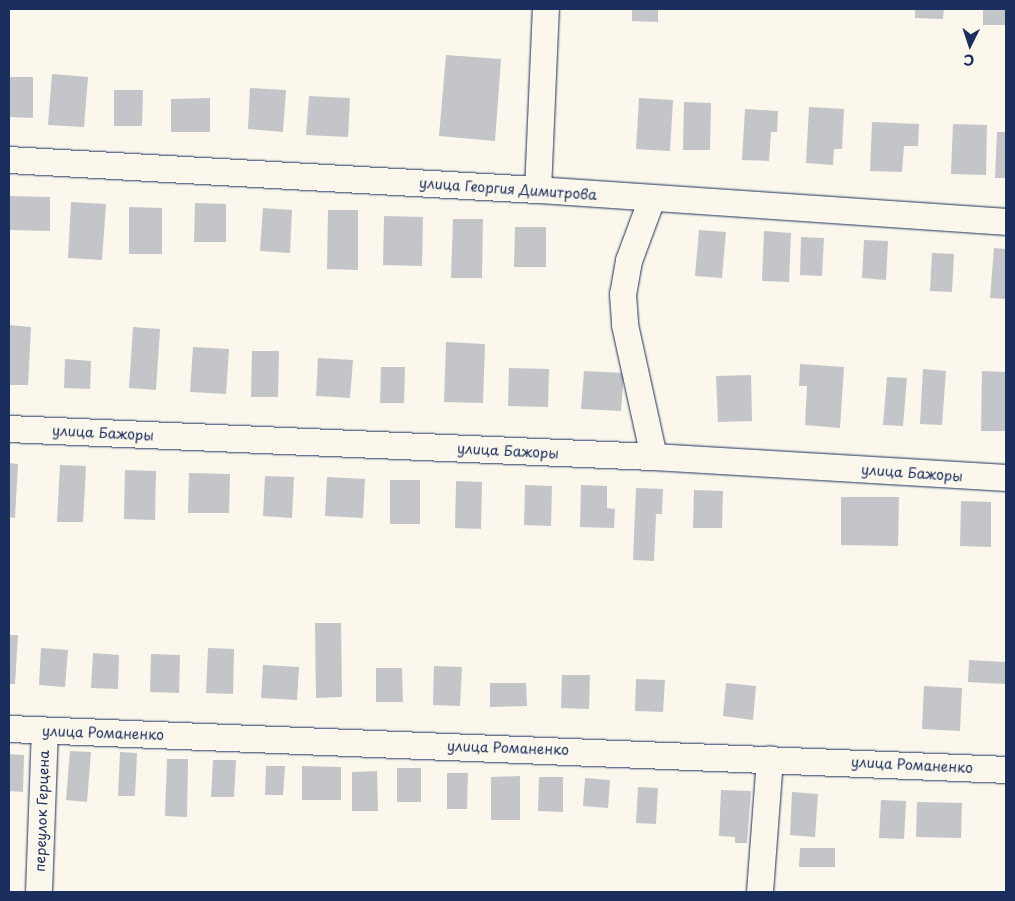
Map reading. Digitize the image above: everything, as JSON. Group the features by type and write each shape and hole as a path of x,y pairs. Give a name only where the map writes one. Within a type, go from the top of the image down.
{"street":[{"path":"538,190 546,9"},
{"name":"улица Георгия Димитрова","path":"9,160 538,190 1006,222"},
{"path":"652,199 629,261 624,294 625,326 654,457"},
{"name":"улица Бажоры","path":"9,429 654,457 1006,478"},
{"name":"улица Романенко","path":"9,728 1006,770"},
{"name":"переулок Герцена","path":"39,892 45,731"},
{"path":"760,892 770,759"}],"building":[{"path":"632,9 658,9 658,22 632,21"},
{"path":"915,9 944,9 943,19 915,18"},
{"path":"983,9 1006,9 1006,25 983,25"},
{"path":"446,55 501,59 495,141 439,136"},
{"path":"52,74 88,77 84,127 48,125"},
{"path":"9,77 33,77 33,118 9,117"},
{"path":"250,88 286,90 283,132 248,129"},
{"path":"114,90 143,90 142,126 114,126"},
{"path":"309,96 350,98 348,137 306,135"},
{"path":"210,98 210,132 171,132 171,99"},
{"path":"639,98 673,100 670,151 636,149"},
{"path":"684,102 711,103 710,150 683,150"},
{"path":"809,107 844,109 842,149 834,149 833,165 806,163"},
{"path":"745,109 778,111 777,132 771,132 769,161 742,160"},
{"path":"872,122 919,124 918,146 904,146 902,172 870,171"},
{"path":"953,124 987,125 986,175 951,174"},
{"path":"997,132 1006,132 1006,178 995,178"},
{"path":"9,196 50,197 50,231 9,230"},
{"path":"71,202 106,204 102,260 68,258"},
{"path":"195,203 226,204 226,242 194,242"},
{"path":"129,207 162,208 162,254 129,254"},
{"path":"263,208 292,210 290,253 260,251"},
{"path":"328,210 358,210 358,270 327,269"},
{"path":"384,216 423,217 422,266 383,265"},
{"path":"453,219 483,219 482,278 451,278"},
{"path":"515,227 546,227 546,267 514,267"},
{"path":"699,230 726,232 722,278 695,276"},
{"path":"764,231 791,233 789,282 762,281"},
{"path":"801,237 824,238 822,276 800,275"},
{"path":"864,240 888,241 886,280 862,278"},
{"path":"994,248 1006,249 1006,299 990,298"},
{"path":"932,253 954,254 952,292 930,291"},
{"path":"9,325 31,327 28,385 9,385"},
{"path":"133,327 160,329 156,390 129,388"},
{"path":"446,342 485,344 483,403 444,402"},
{"path":"193,347 229,349 226,394 190,392"},
{"path":"252,351 279,351 278,397 251,397"},
{"path":"318,358 353,360 350,398 316,396"},
{"path":"65,359 91,361 90,389 64,388"},
{"path":"800,364 844,367 840,428 805,425 807,386 799,386"},
{"path":"381,367 405,367 404,403 380,403"},
{"path":"509,368 549,369 548,407 508,406"},
{"path":"923,369 946,371 942,425 920,424"},
{"path":"584,371 624,373 621,411 581,409"},
{"path":"982,371 1006,372 1006,431 981,431"},
{"path":"751,375 752,421 718,422 716,376"},
{"path":"887,377 907,378 903,426 883,425"},
{"path":"9,463 18,464 15,518 9,517"},
{"path":"60,465 86,466 83,522 57,522"},
{"path":"125,470 156,471 155,520 124,519"},
{"path":"189,473 230,474 229,513 188,513"},
{"path":"265,476 294,477 292,518 263,516"},
{"path":"327,477 365,479 363,518 325,516"},
{"path":"390,480 420,480 420,524 390,524"},
{"path":"456,481 482,482 481,529 455,528"},
{"path":"525,485 552,486 551,526 524,525"},
{"path":"581,485 607,486 607,508 615,509 614,528 580,527"},
{"path":"636,488 663,489 662,514 656,514 654,561 633,560"},
{"path":"694,490 723,491 722,528 693,528"},
{"path":"841,497 899,497 898,546 841,545"},
{"path":"961,501 991,502 991,547 960,546"},
{"path":"315,623 341,623 342,697 316,698"},
{"path":"9,635 18,635 15,684 9,684"},
{"path":"41,648 68,650 65,687 39,685"},
{"path":"208,648 234,649 233,694 206,693"},
{"path":"93,653 119,655 118,689 91,688"},
{"path":"151,654 180,655 179,693 150,692"},
{"path":"969,660 1006,662 1006,684 968,682"},
{"path":"263,665 299,667 297,700 261,698"},
{"path":"434,666 462,667 460,706 433,705"},
{"path":"376,668 402,668 403,702 376,702"},
{"path":"562,675 590,675 589,709 561,708"},
{"path":"636,679 665,680 663,712 635,711"},
{"path":"490,683 526,683 527,706 490,707"},
{"path":"726,683 756,686 753,720 723,716"},
{"path":"924,686 962,688 960,731 922,729"},
{"path":"70,751 91,752 87,802 66,800"},
{"path":"120,752 137,753 135,796 118,796"},
{"path":"9,754 24,755 23,792 9,791"},
{"path":"167,759 188,759 187,817 165,816"},
{"path":"213,760 236,760 234,797 211,797"},
{"path":"266,766 285,766 283,795 265,795"},
{"path":"302,766 341,767 341,800 302,800"},
{"path":"397,768 421,768 421,802 397,802"},
{"path":"377,771 378,811 352,811 352,772"},
{"path":"447,773 468,773 467,809 447,809"},
{"path":"520,776 520,820 491,820 491,777"},
{"path":"539,777 563,777 563,812 538,811"},
{"path":"585,778 610,780 608,808 583,806"},
{"path":"638,787 658,788 656,824 636,823"},
{"path":"721,790 751,791 747,843 735,843 735,837 719,836"},
{"path":"792,792 818,794 815,837 790,835"},
{"path":"881,800 906,801 904,839 879,838"},
{"path":"917,802 962,803 961,838 916,837"},
{"path":"800,848 835,848 835,867 799,867"}]}
